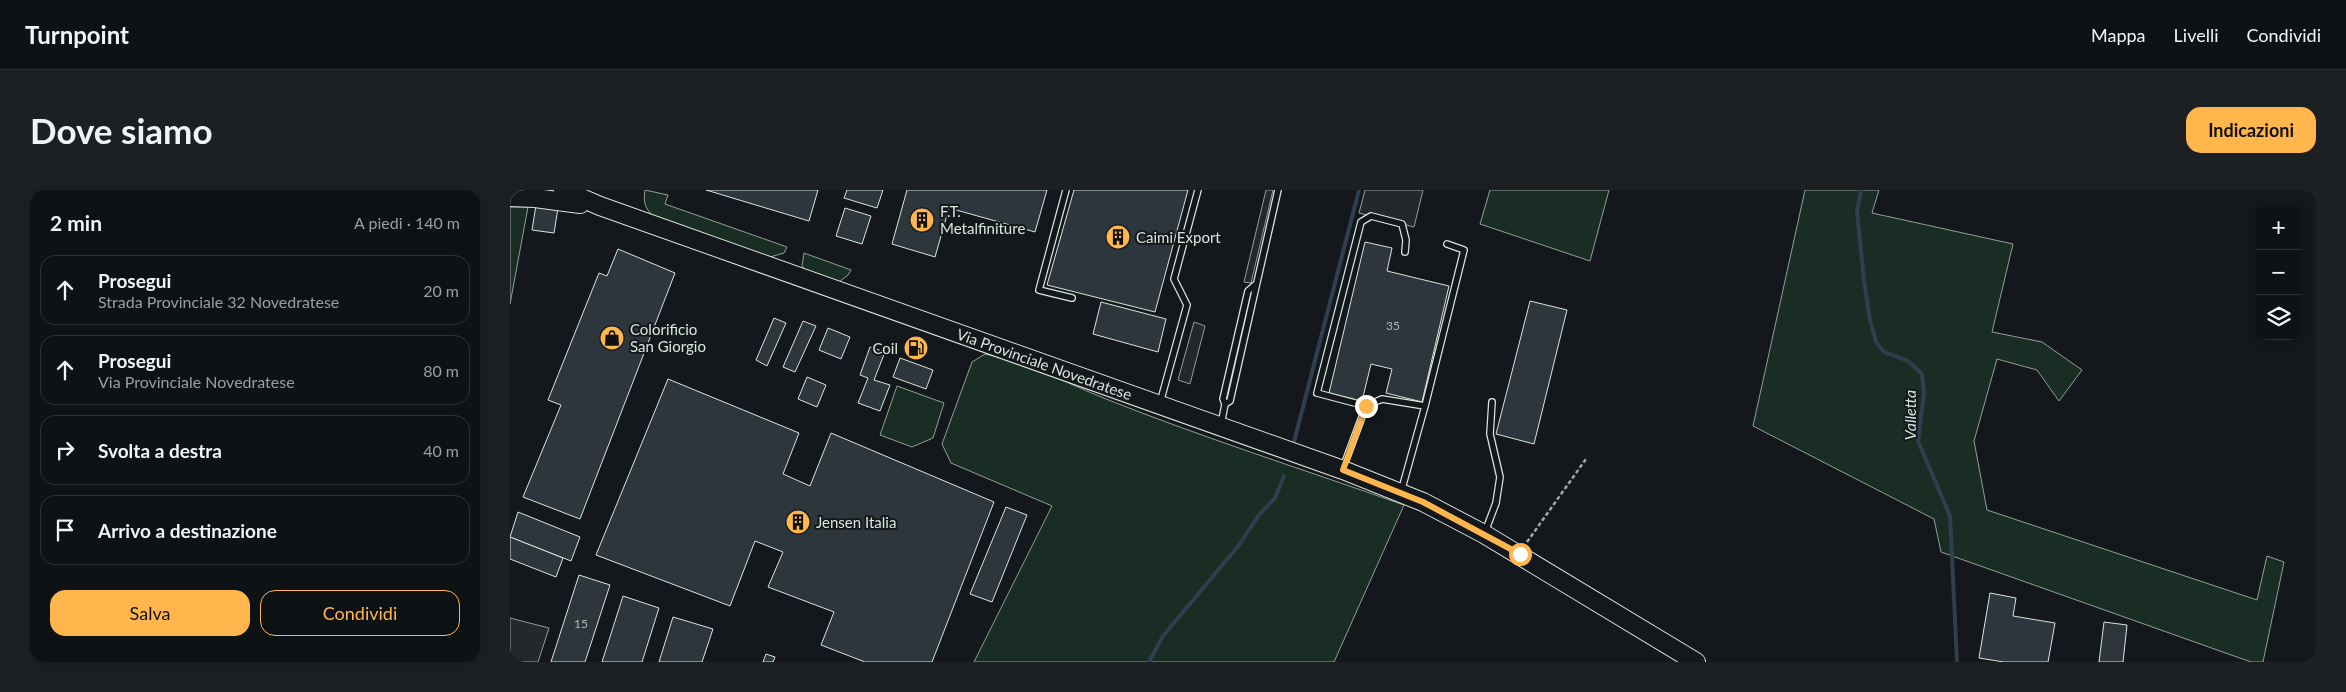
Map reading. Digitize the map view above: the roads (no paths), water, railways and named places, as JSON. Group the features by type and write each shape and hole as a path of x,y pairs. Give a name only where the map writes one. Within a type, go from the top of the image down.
{"main road":[{"name":"Via Provinciale Novedratese","path":"563,190 600,206 1401,492 1520,554 1696,662"},
{"name":"Via Provinciale Novedratese","path":"510,197 600,206"}],"lane":[{"path":"1066,190 1039,290 1072,298"},
{"path":"1159,406 1187,305 1174,278 1198,190"},
{"path":"1220,428 1225,404 1230,401 1278,190"},
{"path":"1404,252 1406,240 1402,224 1371,216 1360,222 1317,393 1366,406 1382,399 1425,406"},
{"path":"1401,492 1425,406 1464,250 1447,244"},
{"path":"1484,534 1496,503 1500,477 1490,434 1492,402"},
{"path":"1343,470 1366,406"}],"waterway":[{"path":"1294,442 1359,190"},
{"name":"Valletta","path":"1861,190 1857,211 1864,281 1870,320 1876,342 1884,352 1908,361 1922,374 1924,394 1918,441 1950,516 1957,662"},
{"path":"1149,662 1163,636 1239,545 1259,515 1275,498 1284,476"}],"place":[{"name":"F.T. Metalfiniture","path":"922,220"},
{"name":"Caimi Export","path":"1118,237"},
{"name":"Colorificio San Giorgio","path":"612,338"},
{"name":"Coil","path":"916,348"},
{"name":"Jensen Italia","path":"798,522"}]}
